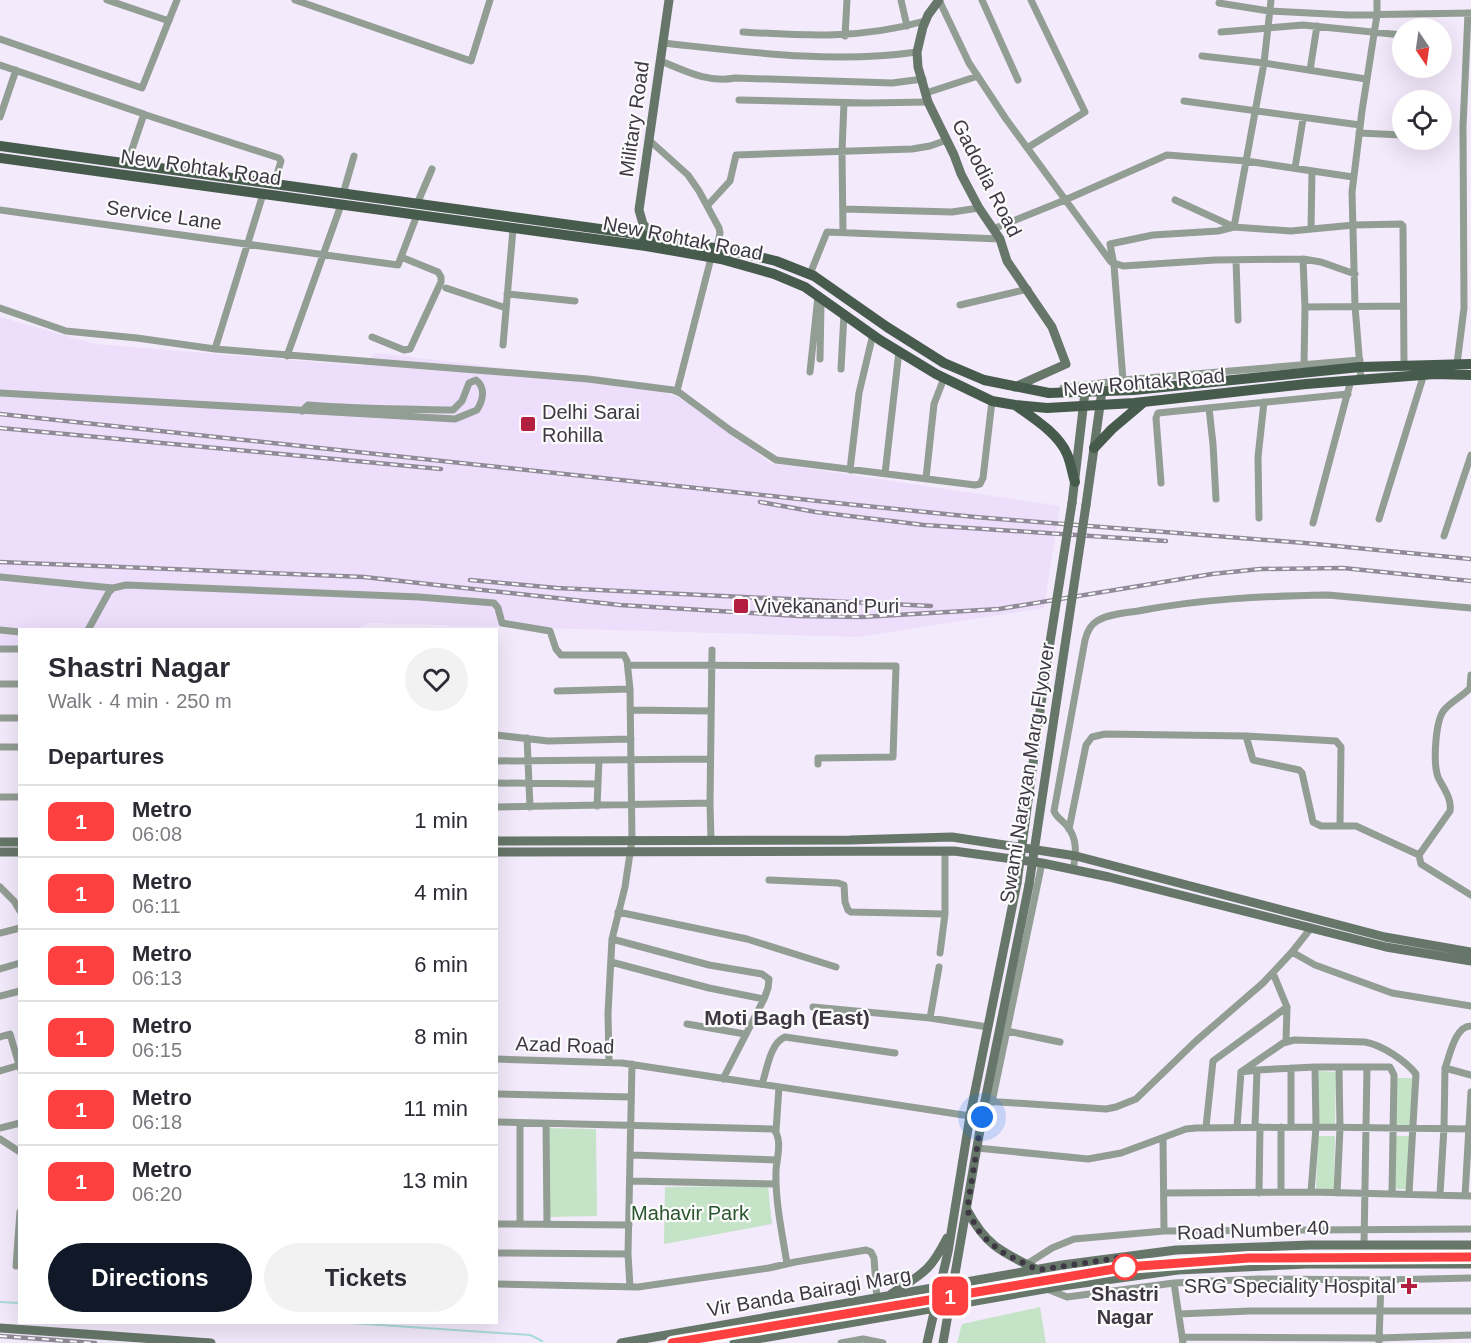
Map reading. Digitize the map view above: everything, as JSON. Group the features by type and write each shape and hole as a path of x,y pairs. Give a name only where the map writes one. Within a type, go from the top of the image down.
{"main road":[{"name":"Military Road","path":"655,237 643,224 639,210 669,0"},
{"name":"Gadodia Road","path":"939,0 925,21 917,52 918,67 927,97 957,166 979,208 1000,239 1007,261 1052,327 1066,364 1017,387"},
{"name":"New Rohtak Road","path":"0,146 274,184 342,199 417,210 655,237 717,247 776,261 810,274 886,327 944,363 984,380 1048,393 1102,391 1304,374 1360,363 1471,364"},
{"name":"New Rohtak Road","path":"0,158 263,194 342,199"},
{"name":"New Rohtak Road","path":"417,210 513,229 646,246 711,258 774,274 805,287 873,334 944,378 993,400 1015,405 1047,408 1100,405 1424,374 1471,375"},
{"name":"Swami Narayan Marg Flyover","path":"944,1343 977,1149 989,1101 1029,885 1102,391"},
{"name":"Swami Narayan Marg Flyover","path":"927,1343 951,1230 970,1116 1017,883 1045,674 1075,482 1085,392"},
{"path":"1094,448 1117,424 1144,402"},
{"path":"1015,405 1062,445 1075,482"},
{"path":"498,841 850,840 952,837 1076,856 1385,937 1471,951"},
{"path":"0,842 18,842"},
{"path":"498,852 945,851 1042,863 1386,947 1471,961"},
{"path":"0,852 18,852"},
{"path":"967,1210 978,1230 996,1249 1038,1270"},
{"path":"882,1298 925,1273 938,1256 951,1230"},
{"name":"Road Number 40","path":"1038,1270 1176,1250 1310,1245 1471,1245"},
{"name":"Vir Banda Bairagi Marg","path":"734,1343 1046,1289 1178,1270 1307,1264 1471,1264"},
{"name":"Vir Banda Bairagi Marg","path":"621,1343 1038,1270"},
{"path":"0,1328 211,1343"}],"street":[{"path":"107,0 170,21"},
{"path":"0,39 142,88 177,0"},
{"path":"295,0 471,61 490,0"},
{"path":"845,36 847,0"},
{"path":"901,0 907,26"},
{"path":"939,0 964,54 978,76 1027,148 1114,265 1303,260 1321,262 1355,274"},
{"path":"982,0 1018,80"},
{"path":"1027,148 1085,112 1031,0"},
{"path":"1234,227 1264,63 1271,0"},
{"path":"1313,523 1348,394 1356,380 1360,363 1355,306 1353,177 1377,15 1377,0"},
{"path":"1219,3 1269,11 1377,15 1469,13 1463,127 1468,216 1464,308 1457,364"},
{"path":"743,32 845,36 925,21"},
{"path":"1310,70 1317,26"},
{"path":"1221,32 1317,26 1392,34"},
{"path":"663,43 757,53 831,57 886,56 917,52"},
{"path":"1202,56 1366,79"},
{"path":"661,61 692,74 720,81 735,78 892,83 923,79"},
{"path":"0,65 279,158 281,161 274,184"},
{"path":"0,117 15,70"},
{"path":"740,100 844,103 927,97 978,76"},
{"path":"1184,101 1392,134"},
{"path":"843,232 844,103"},
{"path":"127,164 143,114"},
{"path":"1295,168 1303,119"},
{"path":"707,206 730,181 736,154 912,149 947,140"},
{"path":"649,141 688,175 719,228 717,247"},
{"path":"993,229 1167,155 1246,161 1353,177"},
{"path":"287,356 324,255 354,156"},
{"path":"372,338 404,350 410,350 441,282 438,272 401,257 432,169"},
{"path":"1311,229 1312,171"},
{"path":"215,349 263,194"},
{"path":"1175,200 1234,227"},
{"path":"843,209 952,212 979,208"},
{"name":"Service Lane","path":"0,210 398,265 401,257"},
{"path":"1123,380 1114,265 1110,246 1113,242 1153,235 1218,231 1234,227 1282,231 1354,225 1402,225 1404,365"},
{"path":"503,345 513,229"},
{"path":"810,274 827,232 1000,239"},
{"path":"677,391 711,258"},
{"path":"1236,260 1238,320"},
{"path":"1303,260 1304,365"},
{"path":"446,288 506,308"},
{"path":"960,305 1028,289"},
{"path":"507,294 575,301"},
{"path":"820,297 820,359"},
{"path":"810,372 820,297"},
{"path":"1305,307 1403,306"},
{"path":"0,308 66,331 215,349 588,379 677,391 776,460 980,484 983,478 993,400"},
{"path":"841,369 844,314"},
{"path":"850,470 859,393 873,334"},
{"path":"885,474 899,351"},
{"path":"1017,387 1048,389 1123,380 1304,365 1360,363"},
{"path":"1379,519 1424,374"},
{"path":"926,478 934,404 944,378"},
{"path":"0,393 302,411 398,414 455,419 477,410 483,391 476,380 470,383 462,401 453,410 308,405 302,411"},
{"path":"1161,483 1156,415 1348,394"},
{"path":"1259,518 1258,457 1264,402"},
{"path":"1209,408 1216,499"},
{"path":"1444,537 1471,455"},
{"path":"0,577 113,588 126,585 419,597 494,603 498,608 502,623 550,631 556,649 561,655 620,654 626,657 630,689 632,852 612,939 608,1013 609,1062"},
{"path":"89,628 113,588"},
{"path":"1073,870 1076,856 1075,840 1054,811 1085,640 1088,630 1098,620 1194,602 1306,595 1471,608"},
{"path":"0,630 18,632"},
{"path":"0,649 18,649"},
{"path":"711,841 712,650"},
{"path":"628,665 896,666 893,757 818,758 818,764"},
{"path":"1471,675 1470,688 1445,708 1440,717 1436,766 1450,801 1450,811 1419,855 1421,864 1471,895"},
{"path":"0,684 18,684"},
{"path":"557,691 630,689"},
{"path":"630,710 710,711"},
{"path":"0,717 18,718"},
{"path":"1069,829 1086,746 1092,737 1105,734 1246,736 1331,740 1339,743 1341,747 1340,825"},
{"path":"498,735 560,741 631,739"},
{"path":"1246,736 1253,760 1299,770 1302,773 1313,822 1322,826 1340,825 1361,828 1419,855"},
{"path":"527,738 530,807"},
{"path":"0,747 18,747"},
{"path":"498,761 710,759"},
{"path":"597,806 598,760"},
{"path":"498,783 598,784"},
{"path":"0,797 18,798"},
{"path":"498,807 710,802"},
{"path":"940,953 945,914 945,851"},
{"path":"1042,863 1007,1031 989,1101 1106,1109 1128,1103 1273,974 1311,928"},
{"path":"769,880 844,885 845,902 851,912 945,914"},
{"path":"0,886 18,908"},
{"path":"618,912 747,939 836,967"},
{"path":"0,933 18,928"},
{"path":"612,939 709,965 765,975 770,982 764,999 723,1079"},
{"path":"1292,952 1315,965 1392,993 1471,1006"},
{"path":"611,962 709,988 764,999"},
{"path":"0,969 18,964"},
{"path":"930,1018 939,967"},
{"path":"1273,974 1287,1007 1286,1041"},
{"path":"0,996 18,992"},
{"path":"813,1007 930,1018 988,1027"},
{"path":"1206,1127 1214,1060 1287,1007"},
{"path":"687,1024 746,1034"},
{"path":"1440,1194 1445,1068 1460,1030 1466,1025 1471,1026"},
{"path":"1007,1031 1060,1042"},
{"path":"0,1037 10,1034 18,1062"},
{"path":"762,1084 775,1047 784,1037 895,1053"},
{"path":"1241,1072 1286,1041 1370,1042 1396,1058 1416,1074 1409,1193"},
{"name":"Azad Road","path":"498,1059 632,1064 970,1116"},
{"path":"630,1287 628,1254 632,1064"},
{"path":"0,1071 18,1066"},
{"path":"1364,1245 1367,1066"},
{"path":"1241,1072 1316,1067 1390,1067 1393,1070 1392,1193"},
{"path":"1311,1192 1316,1126 1316,1067"},
{"path":"1291,1068 1291,1127"},
{"path":"1337,1193 1340,1128 1339,1068"},
{"path":"1445,1068 1471,1075"},
{"path":"1257,1070 1259,1193"},
{"path":"1237,1127 1241,1072"},
{"path":"779,1087 776,1184 787,1264"},
{"path":"1164,1193 1311,1192 1468,1196 1471,1092"},
{"path":"498,1094 631,1097"},
{"path":"498,1122 769,1128 776,1131"},
{"path":"520,1123 520,1223"},
{"path":"0,1128 18,1124"},
{"path":"546,1124 547,1224"},
{"path":"977,1149 1088,1159 1113,1156 1186,1129 1206,1127 1316,1126 1470,1129"},
{"path":"1281,1127 1281,1192"},
{"path":"1162,1138 1164,1231"},
{"path":"0,1139 18,1151"},
{"path":"631,1155 777,1160"},
{"path":"631,1181 776,1184"},
{"path":"498,1224 629,1225"},
{"path":"1445,1245 1446,1229"},
{"path":"1027,1264 1052,1248 1074,1239 1164,1231 1471,1229"},
{"path":"16,1266 18,1247"},
{"path":"498,1284 630,1287 663,1284 860,1250 871,1252 882,1298"},
{"path":"498,1253 628,1254"},
{"path":"1257,1266 1258,1279"},
{"path":"1046,1289 1067,1297 1174,1283 1258,1279 1471,1278"},
{"path":"1379,1340 1381,1280"},
{"path":"1174,1283 1182,1340 1379,1340 1471,1335"},
{"path":"1179,1314 1250,1311 1471,1311"},
{"path":"841,1343 863,1339 883,1343"}],"shaded area":[{"path":"0,317 95,344 363,366 375,353 633,383 694,402 770,463 1060,506 1044,608 858,637 369,623 359,628 18,628 18,646 0,646"}],"green space":[{"path":"1319,1071 1336,1072 1335,1125 1317,1124"},
{"path":"1396,1078 1413,1078 1412,1125 1395,1125"},
{"path":"546,1128 596,1129 597,1216 548,1217"},
{"path":"1318,1136 1335,1136 1334,1190 1316,1189"},
{"path":"1394,1136 1410,1136 1407,1189 1394,1189"},
{"name":"Mahavir Park","path":"768,1186 772,1224 664,1244 665,1187"},
{"path":"1040,1307 1046,1343 957,1343 962,1324"}],"waterway":[{"path":"0,1302 18,1303"},
{"path":"366,1324 530,1335 542,1341"}],"railway":[{"path":"0,414 975,517 1305,543 1471,559"},
{"path":"0,428 441,469"},
{"path":"760,502 816,512 924,525 1166,541"},
{"path":"0,562 364,577 620,605 799,616 862,617 999,609 1212,574 1260,569 1343,568 1471,581"},
{"path":"470,580 557,588 931,606"},
{"path":"672,1343 1126,1267 1249,1258 1471,1257"},
{"path":"0,1336 95,1343"}],"metro line":[{"name":"1","path":"672,1343 1126,1267 1249,1258 1471,1257"}],"place":[{"name":"Delhi Sarai Rohilla","path":"528,424"},
{"name":"Vivekanand Puri","path":"741,606"},
{"name":"Shastri Nagar","path":"1125,1267"},
{"name":"SRG Speciality Hospital","path":"1409,1286"}],"district":[{"name":"Moti Bagh (East)","path":"787,1018"}],"route":[{"path":"982,1117 967,1210 978,1230 988,1241 996,1249 1038,1270 1131,1256 1125,1267"}]}
